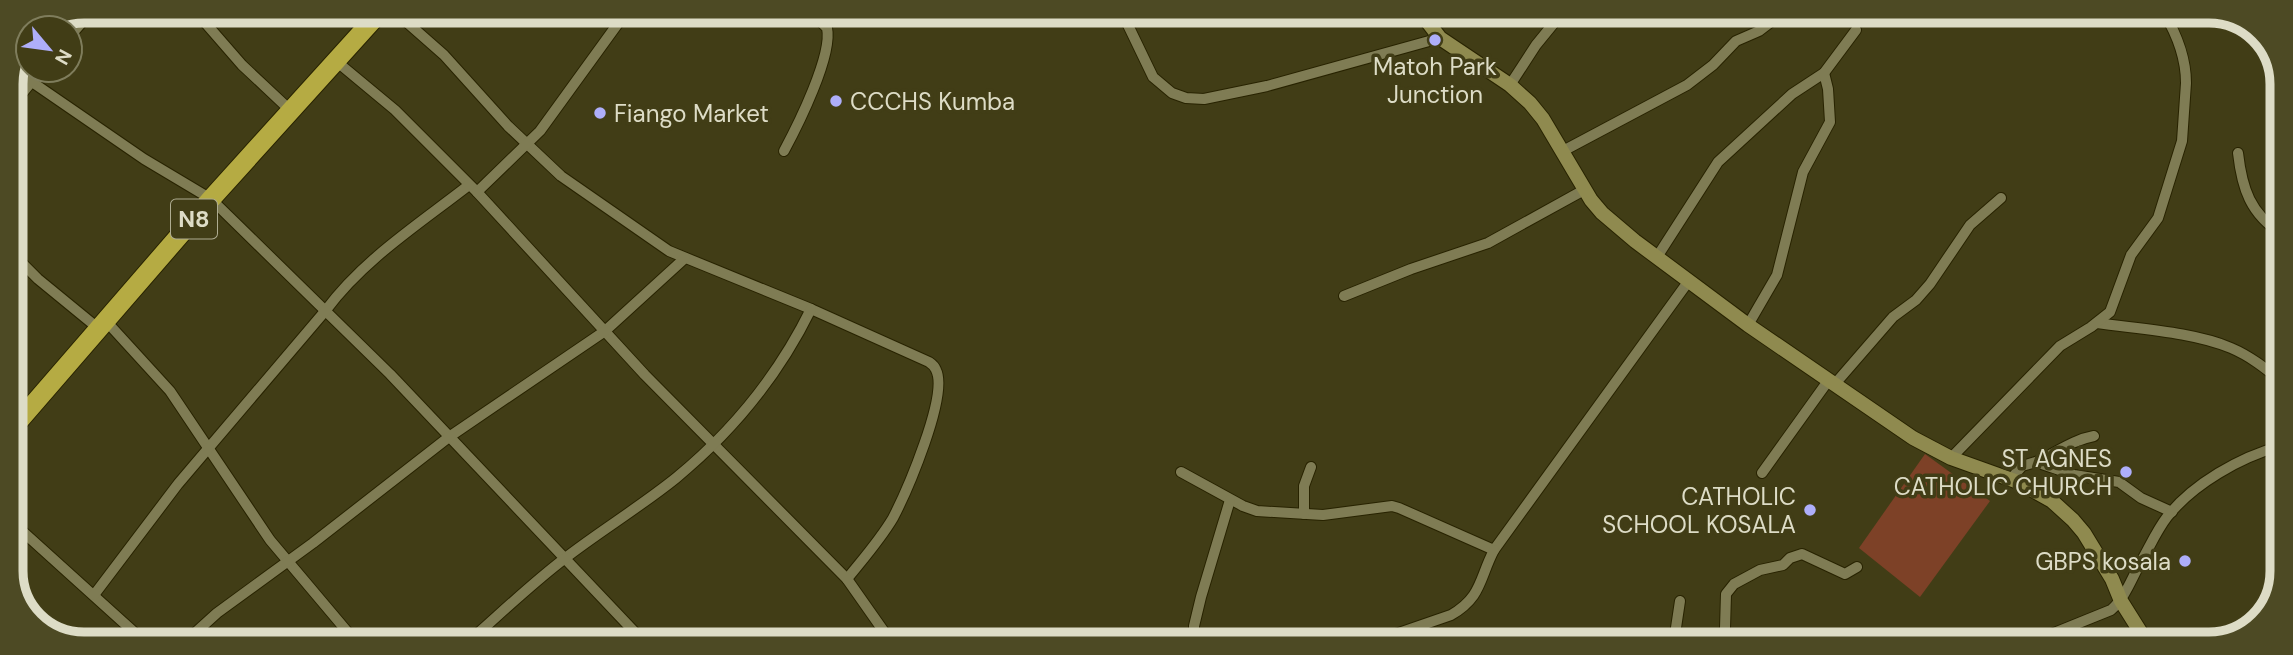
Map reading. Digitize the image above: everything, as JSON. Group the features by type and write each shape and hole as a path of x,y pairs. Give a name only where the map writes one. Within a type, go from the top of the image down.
{"highway":[{"name":"N8","path":"23,416 211,199 370,23"}],"main road":[{"path":"1428,23 1440,38 1510,85 1530,103 1544,119 1584,190 1602,213 1688,282 1913,438 1951,458 2011,479 2052,501 2084,533 2140,632"}],"street":[{"path":"205,23 242,65 291,111"},
{"path":"408,23 444,55 526,144 571,183 669,251 811,309 929,362 938,372 937,397 931,422 905,492 880,537 847,579"},
{"path":"94,595 170,494 344,286 370,261 473,188 540,131 617,23"},
{"path":"784,151 803,113 828,46 827,28 821,23"},
{"path":"1127,23 1153,77 1172,93 1186,98 1204,99 1267,86 1440,38"},
{"path":"1510,85 1554,23"},
{"path":"1561,152 1688,85 1713,65 1736,41 1770,23"},
{"path":"1951,458 2060,346 2110,312 2131,255 2158,218 2182,141 2186,74 2170,23"},
{"path":"1657,257 1718,162 1792,94 1824,73 1856,30"},
{"path":"336,61 395,110 473,188 713,446 847,579 884,632"},
{"path":"1748,326 1777,275 1803,172 1830,122 1824,73"},
{"path":"35,84 144,159 211,199 390,374 634,632"},
{"path":"2238,153 2242,182 2251,203 2270,224"},
{"path":"1344,296 1489,243 1584,190"},
{"path":"1762,472 1831,383 1893,317 1916,300 1970,225 2001,198"},
{"path":"196,632 217,613 449,437 605,331 685,258"},
{"path":"23,265 38,279 102,325 170,391 271,540 348,632"},
{"path":"1402,632 1451,615 1473,598 1494,550 1688,282"},
{"path":"480,632 564,559 674,479 713,446 771,377 811,309"},
{"path":"2097,323 2221,344 2255,360 2270,372"},
{"path":"2011,479 2022,466 2094,436"},
{"path":"2057,632 2111,610 2121,601 2137,568 2172,512 2224,469 2270,450"},
{"path":"2036,462 2074,475 2119,482 2141,498 2172,512"},
{"path":"1304,514 1304,485 1311,467"},
{"path":"1181,472 1230,500 1257,511 1342,513 1392,506 1494,550"},
{"path":"1194,632 1201,597 1230,500"},
{"path":"23,532 134,632"},
{"path":"1724,632 1726,594 1734,584 1760,570 1783,565 1790,558 1802,554 1845,574 1857,567"},
{"path":"1675,632 1680,601"}],"shaded area":[{"path":"1925,454 1990,501 1920,597 1859,548"}],"place":[{"name":"Matoh Park Junction","path":"1435,40"},
{"name":"CCCHS Kumba","path":"836,101"},
{"name":"Fiango Market","path":"600,113"},
{"name":"ST AGNES CATHOLIC CHURCH","path":"2126,472"},
{"name":"CATHOLIC SCHOOL KOSALA","path":"1810,510"},
{"name":"GBPS kosala","path":"2185,561"}]}
